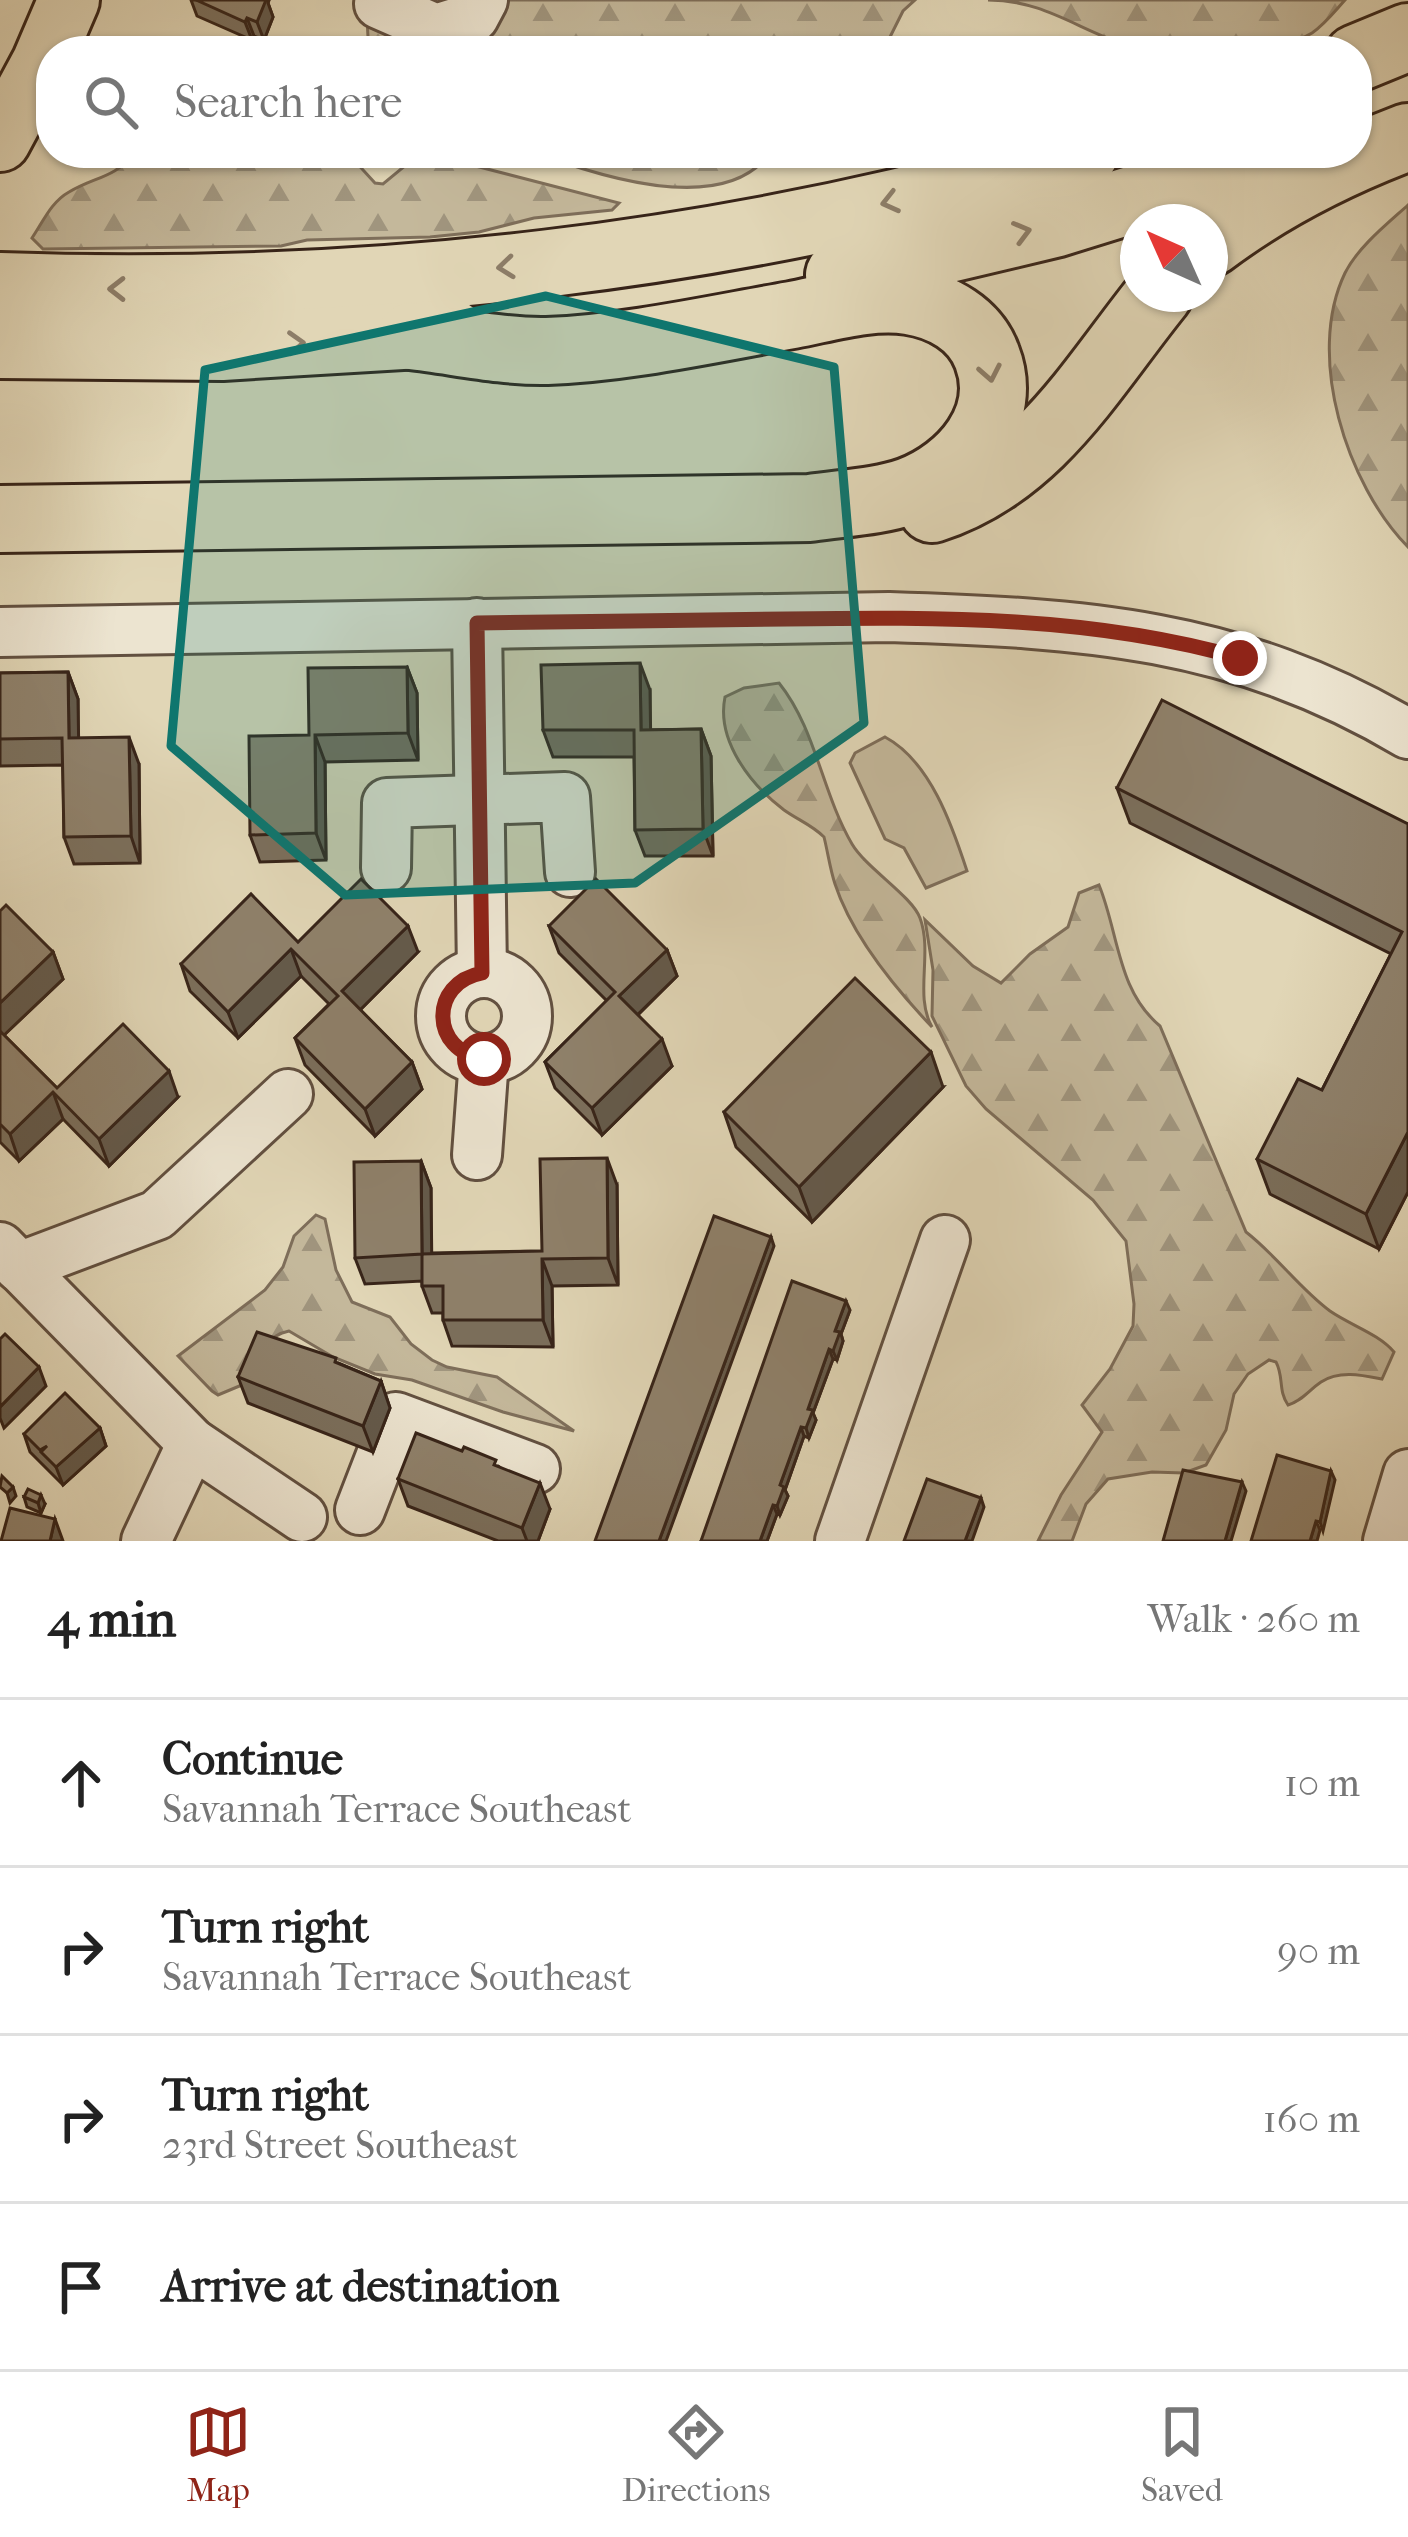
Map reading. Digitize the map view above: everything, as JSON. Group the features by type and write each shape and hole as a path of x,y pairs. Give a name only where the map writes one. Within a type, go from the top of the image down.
{"highway":[{"path":"1372,52 1408,37"},
{"path":"1372,120 1408,106"},
{"path":"1372,152 1408,137"},
{"path":"0,286 280,285 578,259 812,220 1024,168"},
{"path":"0,345 222,347 410,336 632,310 890,264 1054,224 1235,168"},
{"path":"1228,230 1262,206 1335,168"},
{"path":"410,336 544,351 893,299 931,306 960,321 983,346 993,377 993,406 970,448 944,472 913,489 810,508"},
{"path":"0,519 810,508 897,516 931,510 975,493 1046,439 1145,312"}],"main road":[{"path":"48,36 69,0"},
{"path":"8,103 36,56"}],"street":[{"path":"380,4 436,29 474,16 482,0"},
{"path":"0,632 889,617 1075,625 1240,658 1321,690 1408,734"},
{"path":"477,623 482,973 510,980 525,1002 527,1016 519,1041 509,1051 484,1059 477,1155"},
{"path":"386,868 387,803 566,797 570,872"},
{"path":"288,1094 157,1215 9,1257 192,1443 298,1529 314,1506 329,1501 368,1525 397,1417 536,1469"},
{"path":"840,1541 944,1240"},
{"path":"146,1541 192,1443"},
{"path":"1388,1541 1408,1474"}],"highlighted area":[{"path":"546,296 834,367 864,723 635,883 345,895 171,746 205,370"}],"green space":[{"path":"366,0 427,11 450,0 915,0 903,11 890,36 368,36"},
{"path":"988,0 1345,0 1305,36 1104,36 1044,10"},
{"path":"118,168 361,168 375,183 383,184 402,168 483,168 619,203 612,210 534,218 479,232 307,240 281,246 43,249 32,238 63,196"},
{"path":"581,168 753,168 723,183 692,187 659,186"},
{"path":"1408,205 1408,547 1386,521 1351,455 1331,380 1329,342 1345,273 1365,245"},
{"path":"779,683 802,720 852,844 920,918 925,945 924,1002 932,1027 852,923 835,884 824,837 760,788 731,745 725,697 744,688"},
{"path":"885,737 927,778 967,871 926,888 904,848 885,839 850,763 855,753"},
{"path":"1099,885 1127,978 1146,1012 1160,1026 1246,1232 1319,1302 1394,1352 1382,1379 1335,1376 1288,1405 1276,1362 1269,1360 1248,1374 1234,1394 1226,1430 1206,1465 1184,1473 1108,1479 1086,1504 1072,1541 1038,1541 1102,1432 1082,1405 1110,1369 1133,1326 1126,1241 1093,1200 986,1109 966,1086 932,1016 933,970 925,920 973,966 1001,983 1030,954 1068,927 1079,893"},
{"path":"316,1215 325,1219 336,1270 352,1302 390,1317 411,1344 432,1360 497,1377 574,1431 412,1380 375,1374 289,1331 267,1344 249,1382 218,1395 212,1391 178,1356 265,1290 283,1267 294,1236"}],"building":[{"path":"196,0 266,0 257,22 247,18 245,22"},
{"path":"640,663 641,730 701,729 703,829 635,830 634,730 543,730 541,665"},
{"path":"407,667 408,733 315,735 316,833 250,835 249,736 309,735 308,668"},
{"path":"68,672 69,738 129,737 131,836 64,837 62,738 0,739 0,673"},
{"path":"1162,700 1408,824 1408,1132 1366,1214 1257,1159 1298,1079 1322,1090 1402,932 1117,788"},
{"path":"361,879 408,926 342,991 412,1062 365,1109 295,1038 338,996 291,949 228,1012 181,964 251,894 298,942"},
{"path":"596,879 667,950 619,996 662,1039 592,1108 545,1062 615,992 549,926"},
{"path":"6,905 53,952 0,1003 0,911"},
{"path":"855,978 931,1052 799,1187 724,1112"},
{"path":"123,1024 169,1071 99,1139 53,1092 10,1134 0,1124 0,1031 57,1088"},
{"path":"607,1158 608,1258 542,1259 543,1320 443,1320 443,1286 422,1286 422,1254 542,1251 540,1159"},
{"path":"421,1161 422,1254 355,1258 354,1162"},
{"path":"714,1216 771,1237 659,1541 595,1541"},
{"path":"792,1281 846,1301 835,1331 840,1332 833,1351 829,1349 808,1409 813,1410 806,1428 801,1427 780,1485 784,1487 760,1541 701,1541"},
{"path":"257,1332 336,1358 335,1362 381,1381 363,1426 238,1377"},
{"path":"5,1334 39,1367 0,1407 0,1339"},
{"path":"65,1393 100,1428 56,1467 41,1452 47,1446 40,1450 24,1434"},
{"path":"416,1433 462,1451 464,1447 540,1483 522,1528 398,1479"},
{"path":"1277,1455 1331,1471 1320,1522 1316,1521 1310,1541 1251,1541"},
{"path":"1183,1470 1242,1482 1225,1541 1163,1541"},
{"path":"2,1476 13,1487 7,1493 0,1487"},
{"path":"927,1479 981,1498 965,1541 904,1541"},
{"path":"28,1489 41,1495 38,1503 24,1497"},
{"path":"10,1508 55,1519 50,1541 1,1541"}],"route":[{"path":"484,1059 458,1051 440,1016 449,990 459,980 482,973 477,623 889,617 1025,621 1125,632 1240,658"}]}
